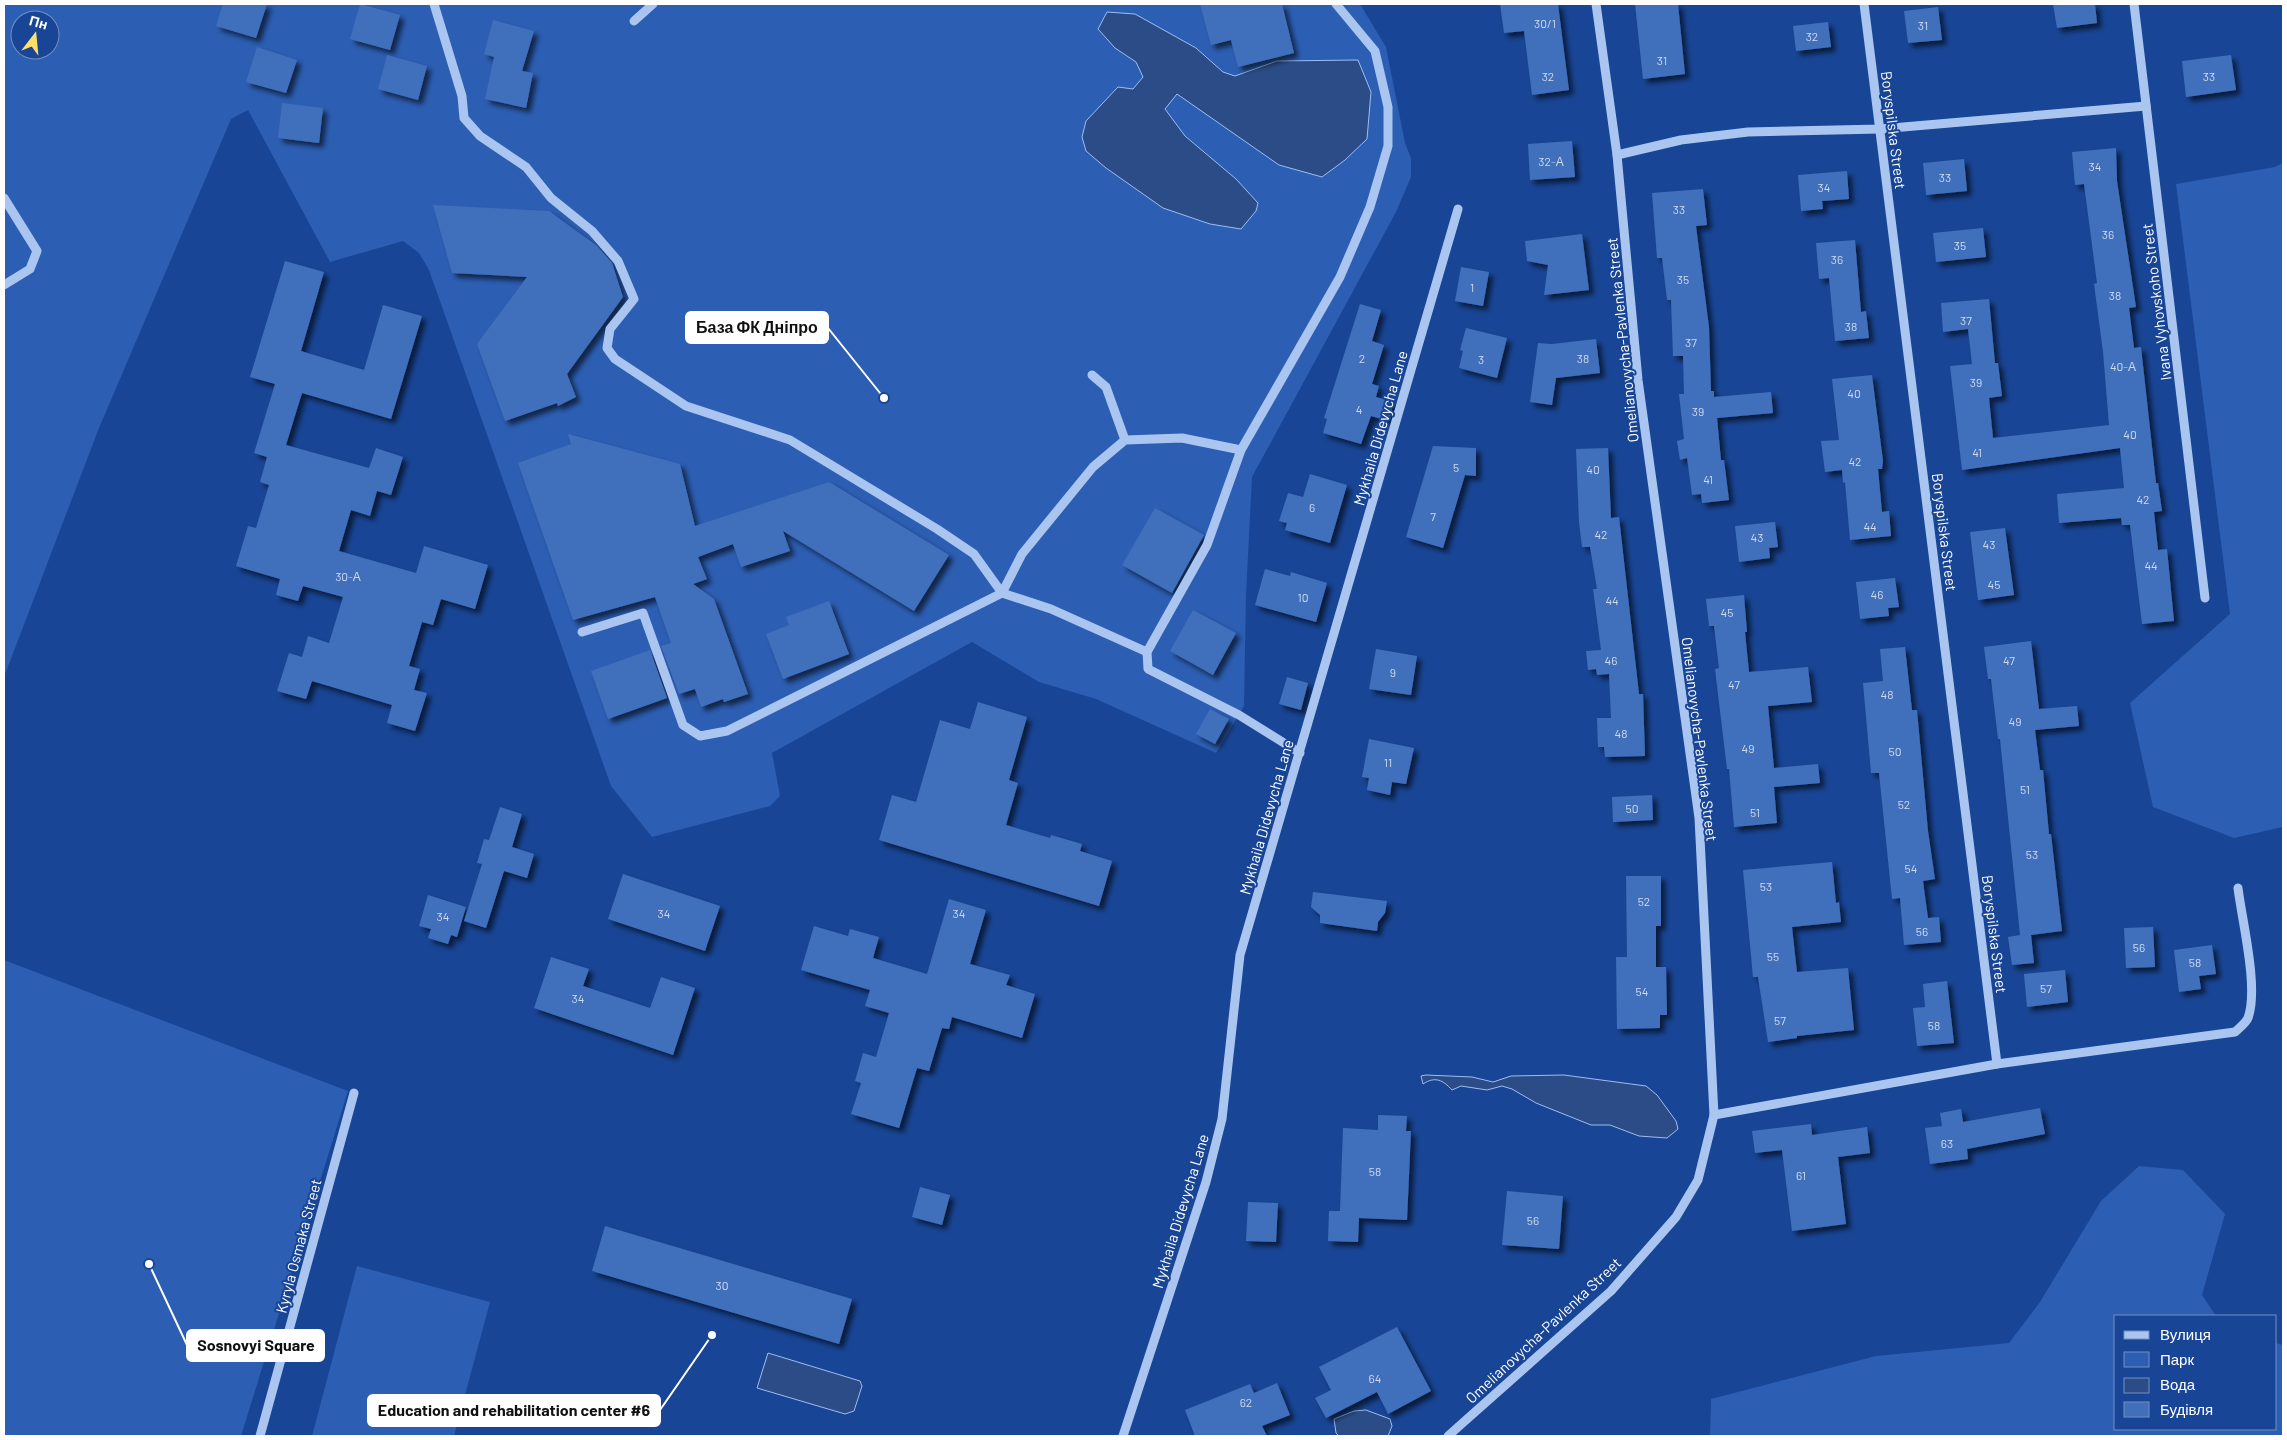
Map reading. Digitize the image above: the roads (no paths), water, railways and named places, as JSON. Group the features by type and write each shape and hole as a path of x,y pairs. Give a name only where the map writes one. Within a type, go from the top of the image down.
{"street":[{"path":"434,4 462,96 464,118 480,136 526,167 551,198 592,231 618,261 634,299 610,329 607,348 615,359 686,406 790,440 937,529 974,554 1002,593 1052,609 1147,652"},
{"path":"634,21 653,4"},
{"path":"1300,753 1239,715 1148,669 1147,652 1207,545 1241,450 1340,277 1370,207 1388,146 1388,107 1375,51 1336,4"},
{"name":"Omelianovycha-Pavlenka Street","path":"1448,1436 1611,1291 1676,1217 1698,1180 1714,1115 1699,818 1638,380 1617,155 1596,4"},
{"name":"Boryspilska Street","path":"1864,4 1997,1064"},
{"name":"Ivana Vyhovskoho Street","path":"2134,4 2205,598"},
{"path":"1617,155 1681,140 1748,132 1880,129 2146,106"},
{"path":"4,198 37,251 30,269 4,285"},
{"name":"Mykhaila Didevycha Lane","path":"1123,1436 1208,1173 1222,1119 1240,955 1458,209"},
{"path":"1092,375 1106,387 1125,440"},
{"path":"582,632 643,614 682,725 700,736 727,730 1002,593 1022,554 1092,467 1125,440 1182,438 1241,450"},
{"path":"1714,1115 1997,1064 2235,1032 2248,1020 2252,1000 2238,888"},
{"name":"Kyryla Osmaka Street","path":"260,1436 354,1093"}],"water":[{"path":"1107,12 1135,14 1196,48 1223,72 1235,76 1277,61 1358,60 1371,92 1367,139 1345,160 1322,177 1279,165 1177,94 1165,109 1185,136 1236,179 1258,203 1256,211 1241,229 1210,224 1163,208 1106,168 1086,151 1082,137 1086,121 1118,87 1133,89 1143,77 1136,62 1115,48 1098,29"},
{"path":"1564,1075 1646,1086 1657,1095 1676,1121 1678,1129 1667,1138 1639,1136 1610,1125 1591,1125 1536,1103 1512,1089 1502,1086 1487,1090 1461,1086 1452,1090 1439,1080 1431,1080 1423,1084 1421,1076 1472,1077 1493,1082 1511,1076"},
{"path":"768,1353 860,1381 862,1386 854,1411 845,1414 757,1388"},
{"path":"1366,1410 1390,1419 1392,1426 1388,1436 1339,1436 1336,1433 1334,1419 1354,1411"}],"place":[{"name":"База ФК Дніпро","path":"884,398"},
{"name":"Sosnovyi Square","path":"149,1264"},
{"name":"Education and rehabilitation center #6","path":"712,1335"}]}
